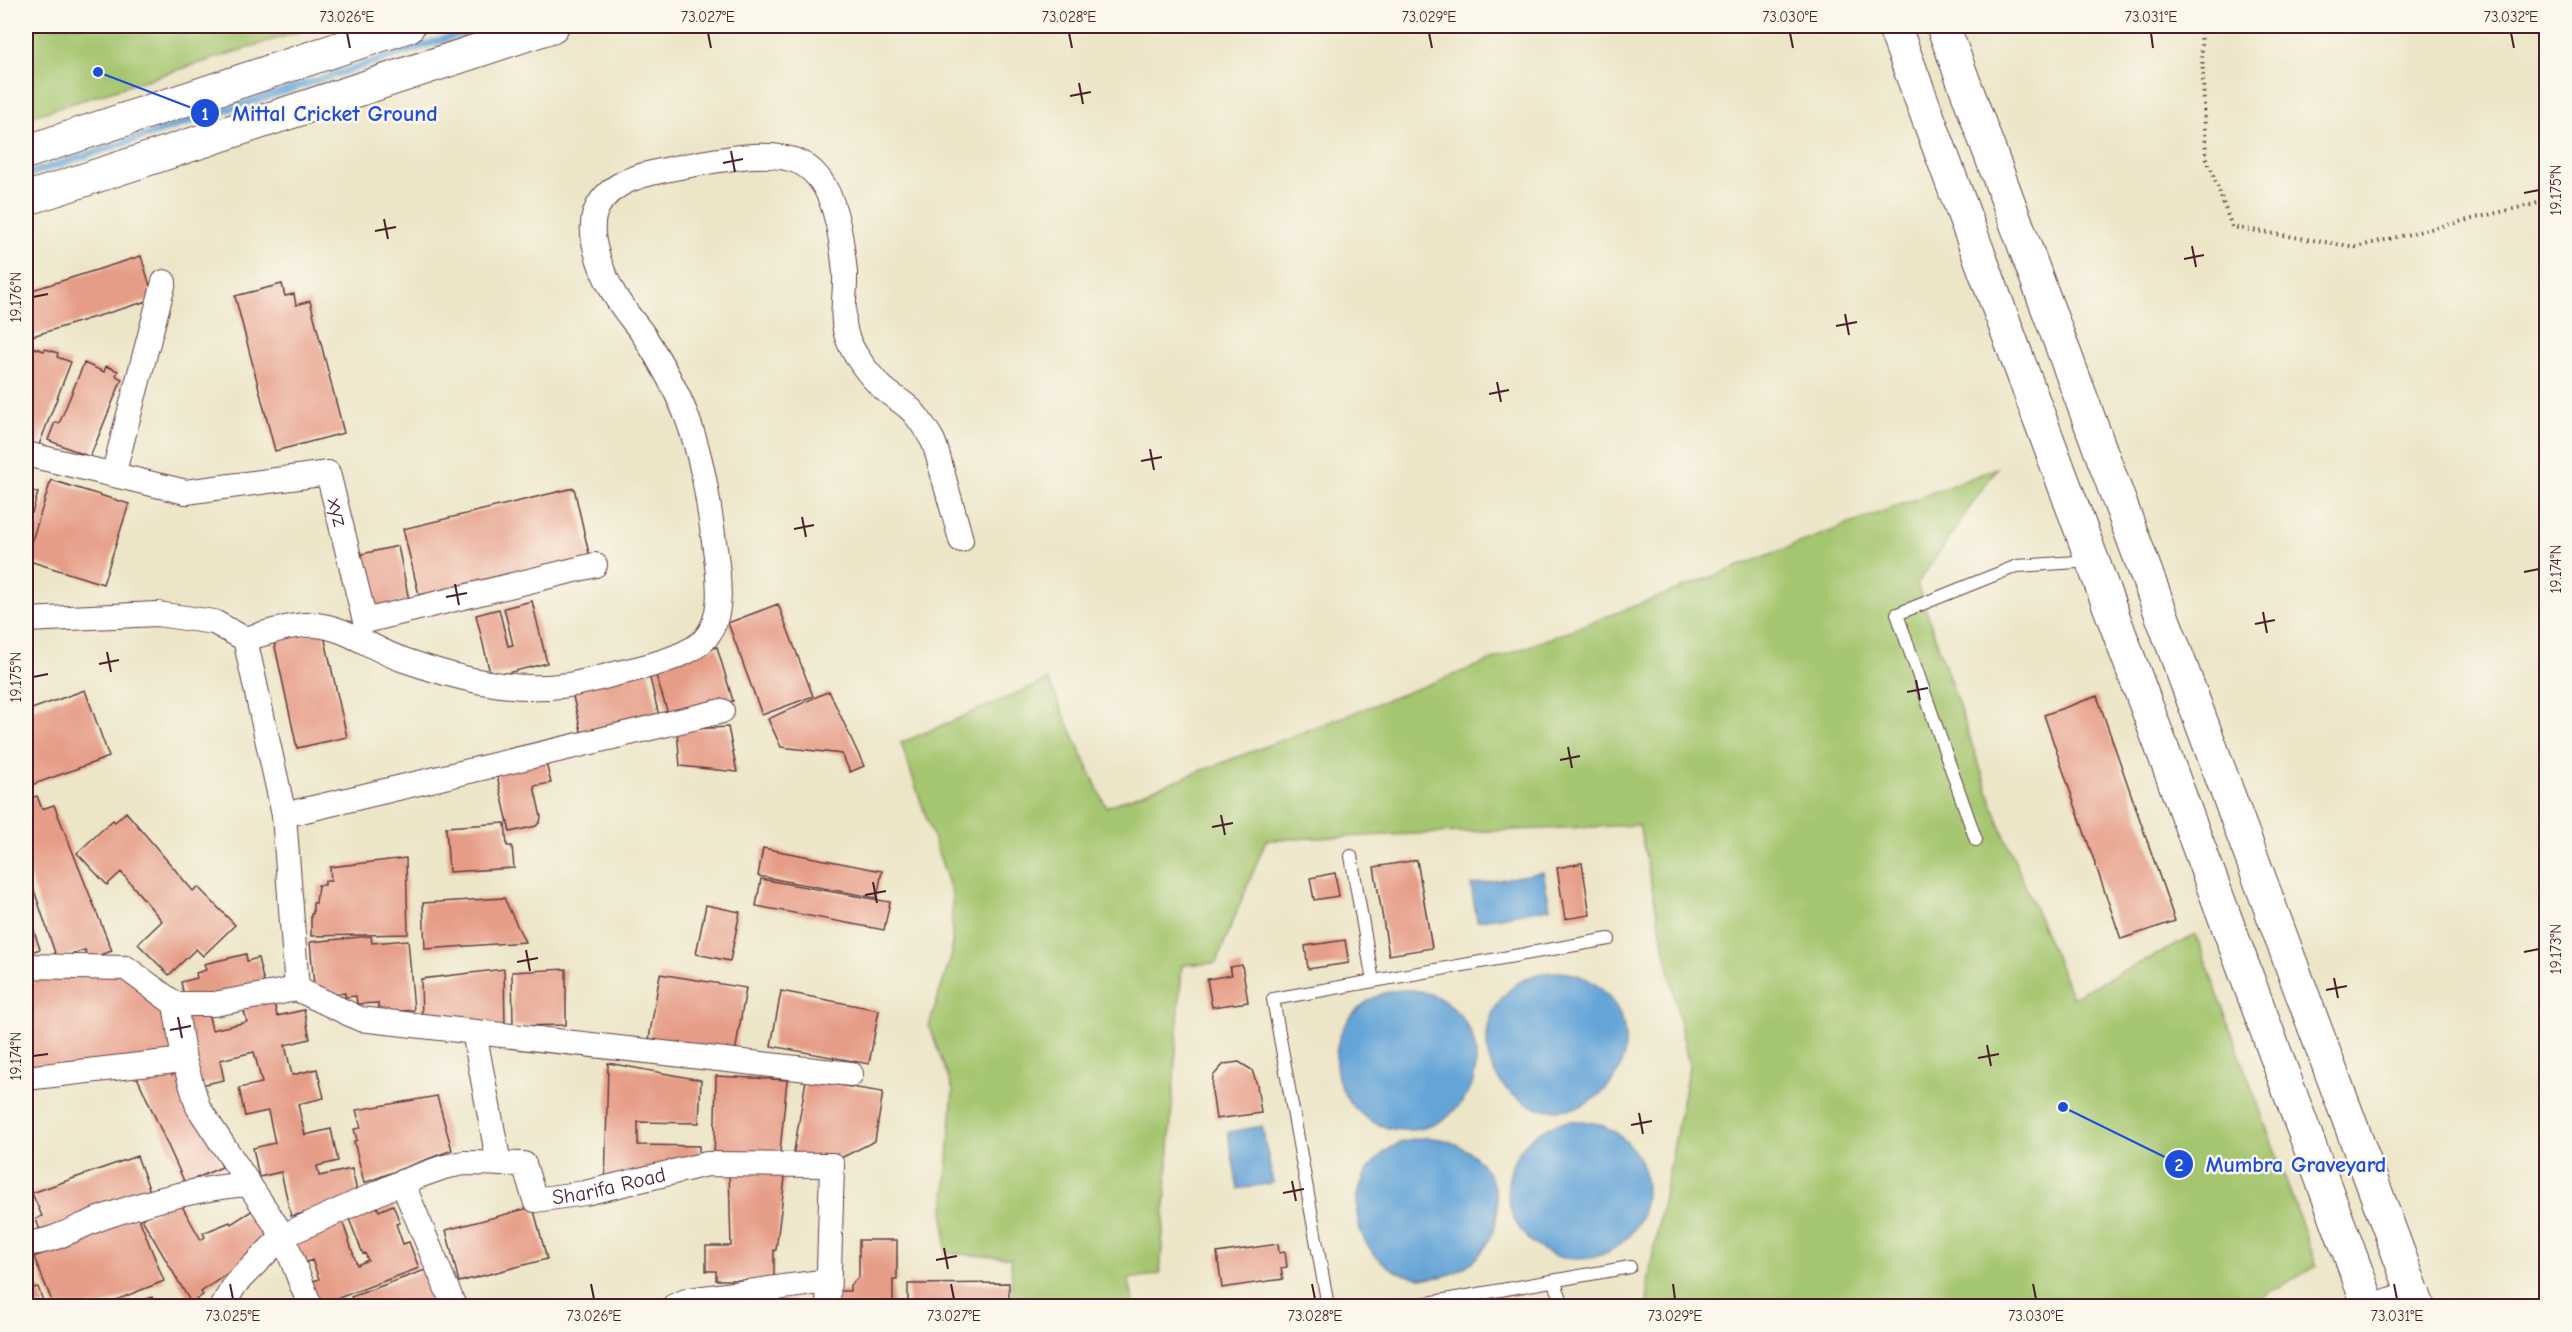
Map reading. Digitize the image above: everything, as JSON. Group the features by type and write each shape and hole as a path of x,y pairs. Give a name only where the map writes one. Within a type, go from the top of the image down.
{"street":[{"path":"26,152 408,26"},
{"path":"26,199 486,36 552,26"},
{"path":"1894,26 2371,1306 2415,1299 1943,26"},
{"path":"26,620 157,614 214,622 244,639 298,626 318,625 336,629 401,660 492,685 563,686 641,668 690,650 704,639 713,626 719,606 718,573 709,497 700,457 685,412 646,339 613,292 597,252 592,223 598,205 615,186 642,174 731,157 777,155 803,161 823,181 840,240 845,278 844,312 847,338 882,388 911,409 934,443 961,540"},
{"path":"113,475 164,282"},
{"name":"xyz","path":"26,454 186,492 328,473 365,621 594,566"},
{"path":"244,639 285,815 297,989"},
{"path":"285,815 722,711"},
{"path":"26,966 126,968 175,1004 214,1004 297,989 360,1019 851,1074"},
{"path":"175,1004 184,1060 198,1107 283,1236 310,1306"},
{"path":"474,1032 499,1164"},
{"path":"26,1078 184,1060"},
{"name":"Sharifa Road","path":"283,1236 402,1182 444,1167 464,1163 524,1164 536,1200 585,1193 707,1164 832,1165 828,1281"},
{"path":"402,1182 454,1306"},
{"path":"26,1244 41,1243 115,1214 190,1191 249,1184"},
{"path":"222,1306 236,1283 283,1236"},
{"path":"674,1306 689,1300 828,1281 828,1306"}],"lane":[{"path":"1976,840 1898,614 2017,566 2093,561"},
{"path":"1351,856 1373,981"},
{"path":"1328,1306 1273,999 1609,939"},
{"path":"1411,1306 1630,1267"},
{"path":"1554,1281 1564,1306"}],"path":[{"path":"2201,26 2206,156 2232,227 2356,247 2547,201"}],"green space":[{"path":"26,26 317,26 26,118"},
{"path":"1997,468 1917,584 1999,823 2072,997 2196,935 2317,1266 2244,1306 1647,1306 1649,1275 1689,1066 1639,825 1266,840 1216,963 1182,965 1160,1274 1128,1279 1135,1306 1013,1306 1011,1258 946,1253 944,1212 953,1090 929,1026 952,954 952,893 901,743 1048,680 1106,807"}],"water":[{"path":"1543,872 1550,908 1477,921 1471,885"},
{"path":"1556,972 1583,977 1595,983 1605,992 1614,1002 1620,1014 1625,1041 1620,1068 1614,1080 1605,1090 1595,1099 1583,1105 1556,1110 1529,1105 1517,1099 1507,1090 1498,1080 1492,1068 1487,1041 1492,1014 1498,1002 1507,992 1517,983 1529,977"},
{"path":"1406,990 1433,996 1445,1002 1455,1011 1464,1021 1470,1033 1476,1060 1470,1087 1464,1099 1455,1109 1445,1118 1433,1124 1406,1130 1379,1124 1367,1118 1357,1109 1348,1099 1342,1087 1336,1060 1342,1033 1348,1021 1357,1011 1367,1002 1379,996"},
{"path":"1577,1121 1604,1126 1616,1132 1626,1141 1635,1151 1641,1163 1646,1190 1641,1217 1635,1229 1626,1239 1616,1248 1604,1254 1577,1259 1550,1254 1538,1248 1528,1239 1519,1229 1513,1217 1508,1190 1513,1163 1519,1151 1528,1141 1538,1132 1550,1126"},
{"path":"1262,1126 1273,1183 1238,1189 1228,1132"},
{"path":"1427,1138 1454,1144 1466,1150 1476,1159 1485,1169 1491,1181 1497,1208 1491,1235 1485,1247 1476,1257 1466,1266 1454,1272 1427,1278 1400,1272 1388,1266 1378,1257 1369,1247 1363,1235 1357,1208 1363,1181 1369,1169 1378,1159 1388,1150 1400,1144"}],"building":[{"path":"141,256 154,299 26,338 26,292"},
{"path":"282,284 285,296 294,294 296,305 310,301 344,433 275,451 235,296"},
{"path":"26,345 58,353 57,357 71,362 37,450 26,446"},
{"path":"84,363 104,372 106,366 118,371 116,376 122,379 90,457 48,440 55,422 59,424"},
{"path":"51,480 129,504 103,584 26,560"},
{"path":"574,488 590,558 420,599 403,529"},
{"path":"28,490 38,493 32,513 26,511"},
{"path":"398,546 409,600 368,609 357,555"},
{"path":"532,601 547,663 491,677 476,615 499,609 508,646 513,645 504,608"},
{"path":"778,604 813,696 762,715 728,623"},
{"path":"323,631 347,737 297,748 274,642"},
{"path":"717,647 733,701 670,720 653,666"},
{"path":"648,670 659,716 582,735 571,688"},
{"path":"85,690 109,757 26,787 26,711"},
{"path":"829,691 864,766 850,772 842,754 781,747 768,719"},
{"path":"2097,696 2175,921 2121,939 2044,715"},
{"path":"728,727 737,772 680,766 677,730"},
{"path":"544,755 551,783 534,786 541,817 540,822 536,826 510,832 495,767"},
{"path":"37,796 42,809 54,805 112,951 87,959 85,950 57,959 26,866 26,800"},
{"path":"126,812 193,891 198,887 235,925 203,956 196,949 169,975 138,944 162,921 121,872 107,885 77,853 113,820 115,822"},
{"path":"505,823 507,846 512,846 514,868 449,872 446,827"},
{"path":"763,848 882,871 877,898 758,876"},
{"path":"406,858 408,934 311,936 313,903 316,903 318,885 325,885 325,881 331,881 330,867"},
{"path":"1417,860 1432,948 1389,955 1374,867"},
{"path":"1582,863 1590,915 1565,919 1557,868"},
{"path":"1335,873 1339,896 1314,900 1310,878"},
{"path":"761,879 890,902 884,930 756,906"},
{"path":"504,898 525,942 425,949 423,903"},
{"path":"706,905 740,912 730,961 696,954"},
{"path":"26,908 40,949 26,954"},
{"path":"371,936 372,943 408,940 414,1010 379,1013 378,1003 357,1004 356,996 345,997 345,993 315,996 310,942"},
{"path":"1345,940 1349,963 1308,969 1305,946"},
{"path":"246,954 247,961 258,958 264,983 185,1001 181,982 197,978 196,973 206,970 204,964"},
{"path":"1242,965 1248,1002 1212,1007 1207,979 1232,975 1230,967"},
{"path":"504,969 505,1027 422,1021 421,979"},
{"path":"566,969 566,1025 513,1026 512,972"},
{"path":"26,971 125,972 164,1004 164,1013 172,1013 176,1055 26,1075"},
{"path":"660,974 746,988 735,1053 649,1039"},
{"path":"781,991 879,1010 869,1064 771,1046"},
{"path":"273,997 277,1016 304,1010 310,1039 285,1045 292,1075 317,1069 324,1098 298,1104 305,1135 331,1129 338,1161 317,1166 319,1176 352,1169 359,1201 291,1216 281,1172 259,1177 253,1148 275,1143 268,1111 245,1116 239,1088 262,1083 254,1052 220,1060 224,1080 196,1086 180,1018 208,1012 212,1030 247,1022 242,1004"},
{"path":"1239,1062 1252,1070 1257,1085 1261,1113 1216,1119 1212,1091 1213,1076 1224,1064"},
{"path":"608,1063 701,1080 699,1123 638,1122 638,1145 699,1146 699,1165 605,1187"},
{"path":"161,1066 170,1071 172,1075 179,1072 222,1167 185,1183 137,1077"},
{"path":"716,1076 787,1080 779,1162 714,1162"},
{"path":"806,1080 883,1092 875,1141 841,1158 793,1157"},
{"path":"437,1096 452,1150 364,1183 354,1141 357,1140 354,1129 361,1128 356,1110"},
{"path":"137,1156 151,1194 41,1233 36,1219 42,1216 32,1193"},
{"path":"786,1170 776,1250 774,1250 774,1276 763,1280 716,1280 716,1271 706,1271 706,1246 731,1246 729,1171"},
{"path":"178,1199 201,1240 205,1237 203,1233 230,1222 231,1224 261,1205 281,1236 201,1292 203,1295 191,1303 142,1219"},
{"path":"393,1205 400,1223 396,1224 403,1244 409,1242 419,1268 320,1305 311,1282 319,1279 312,1260 304,1263 293,1235 341,1217 357,1265 368,1260 365,1253 363,1254 347,1214 366,1207 367,1211 377,1207 379,1211"},
{"path":"533,1207 547,1259 459,1282 446,1230"},
{"path":"138,1216 164,1281 101,1306 54,1306 34,1257"},
{"path":"859,1240 897,1240 897,1280 893,1280 893,1306 839,1306 839,1291 850,1291 850,1285 859,1277"},
{"path":"1278,1244 1279,1253 1285,1252 1287,1267 1281,1268 1283,1279 1222,1288 1217,1253"},
{"path":"428,1269 442,1306 338,1306 352,1301 351,1297"},
{"path":"30,1279 33,1288 38,1287 45,1306 26,1306 26,1281"},
{"path":"1009,1283 1009,1306 908,1306 908,1284"},
{"path":"152,1297 156,1306 129,1306"},
{"path":"743,1299 806,1303 806,1306 742,1306"}],"waterway":[{"path":"26,175 484,26"}],"place":[{"name":"Mittal Cricket Ground","path":"98,72"},
{"name":"Mumbra Graveyard","path":"2063,1107"}]}
